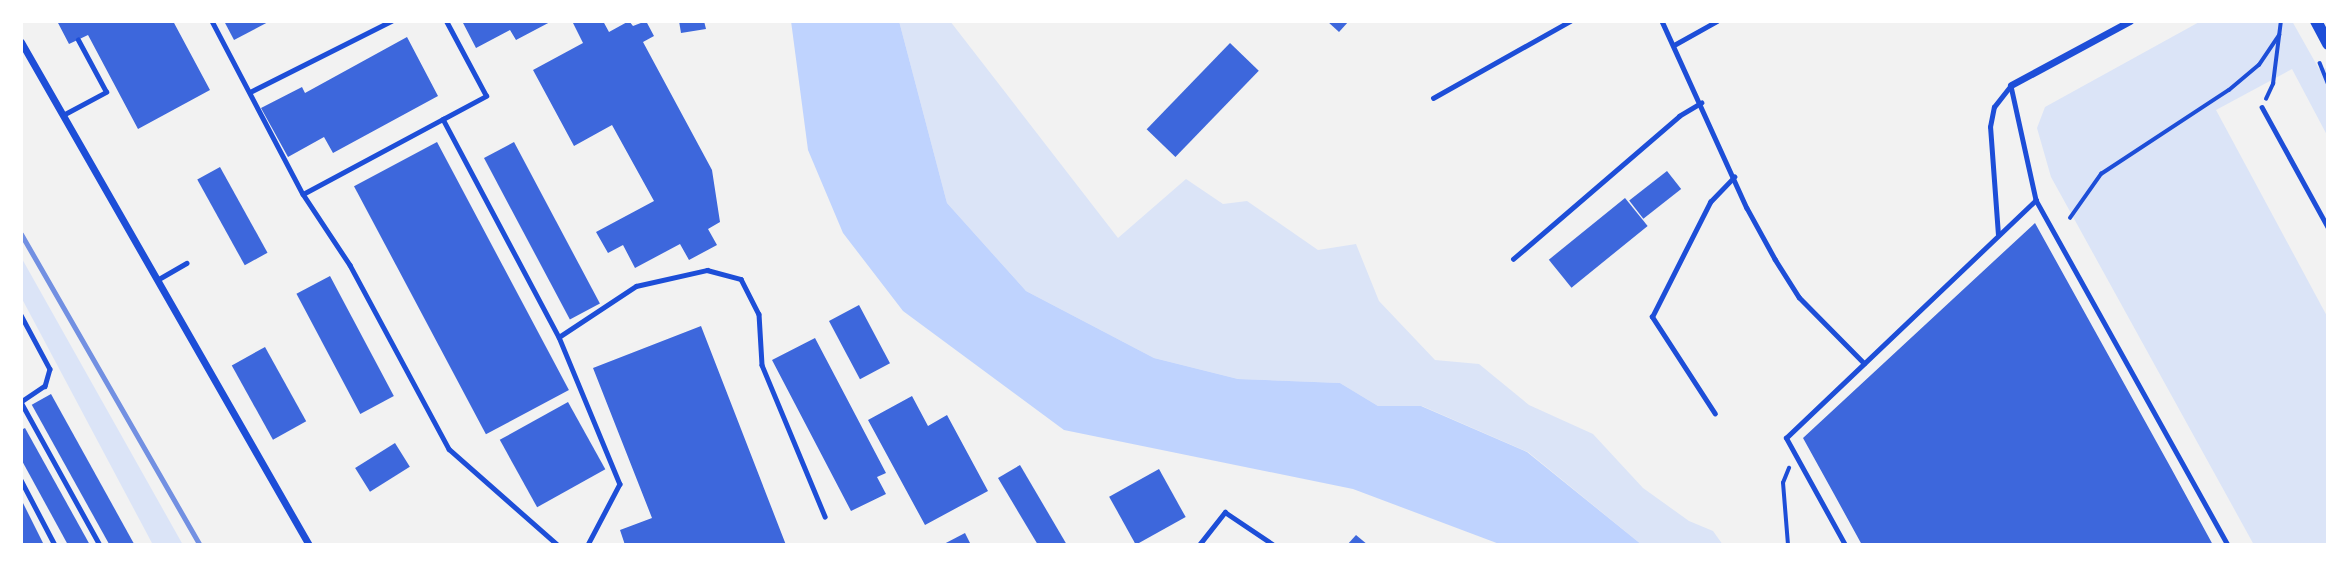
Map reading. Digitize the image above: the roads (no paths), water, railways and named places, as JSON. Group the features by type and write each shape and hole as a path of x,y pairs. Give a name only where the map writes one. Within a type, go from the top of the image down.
{"main road":[{"path":"2316,21 2328,44"}],"street":[{"path":"2011,85 2130,21"},
{"path":"21,42 309,545"}],"lane":[{"path":"212,21 303,194 351,265 449,449 558,545"},
{"path":"250,92 391,21"},
{"path":"303,194 486,96 446,21"},
{"path":"1433,98 1570,21"},
{"path":"1662,21 1735,176 1747,208 1799,297 1864,363"},
{"path":"1674,45 1717,21"},
{"path":"63,116 106,92 78,40"},
{"path":"2011,85 2036,200 2228,545"},
{"path":"1998,236 1990,127 1994,107 2011,85"},
{"path":"1513,259 1679,116 1701,103"},
{"path":"2262,107 2328,227"},
{"path":"443,119 559,337 620,484 588,545"},
{"path":"1715,414 1652,317 1710,202 1735,176"},
{"path":"1845,545 1786,438 2036,200"},
{"path":"157,280 187,263"},
{"path":"559,337 636,286 707,270 741,279 760,314 762,365 825,516"},
{"path":"21,315 50,369 45,386 21,402 100,545"},
{"path":"21,480 55,545"},
{"path":"1199,545 1225,512 1274,545"}],"water":[{"path":"791,21 899,21 947,203 1026,291 1154,358 1238,379 1340,383 1378,406 1421,406 1527,452 1642,545 1502,545 1353,489 1064,430 903,311 843,233 808,150"}],"railway":[{"path":"21,234 200,545"}]}
